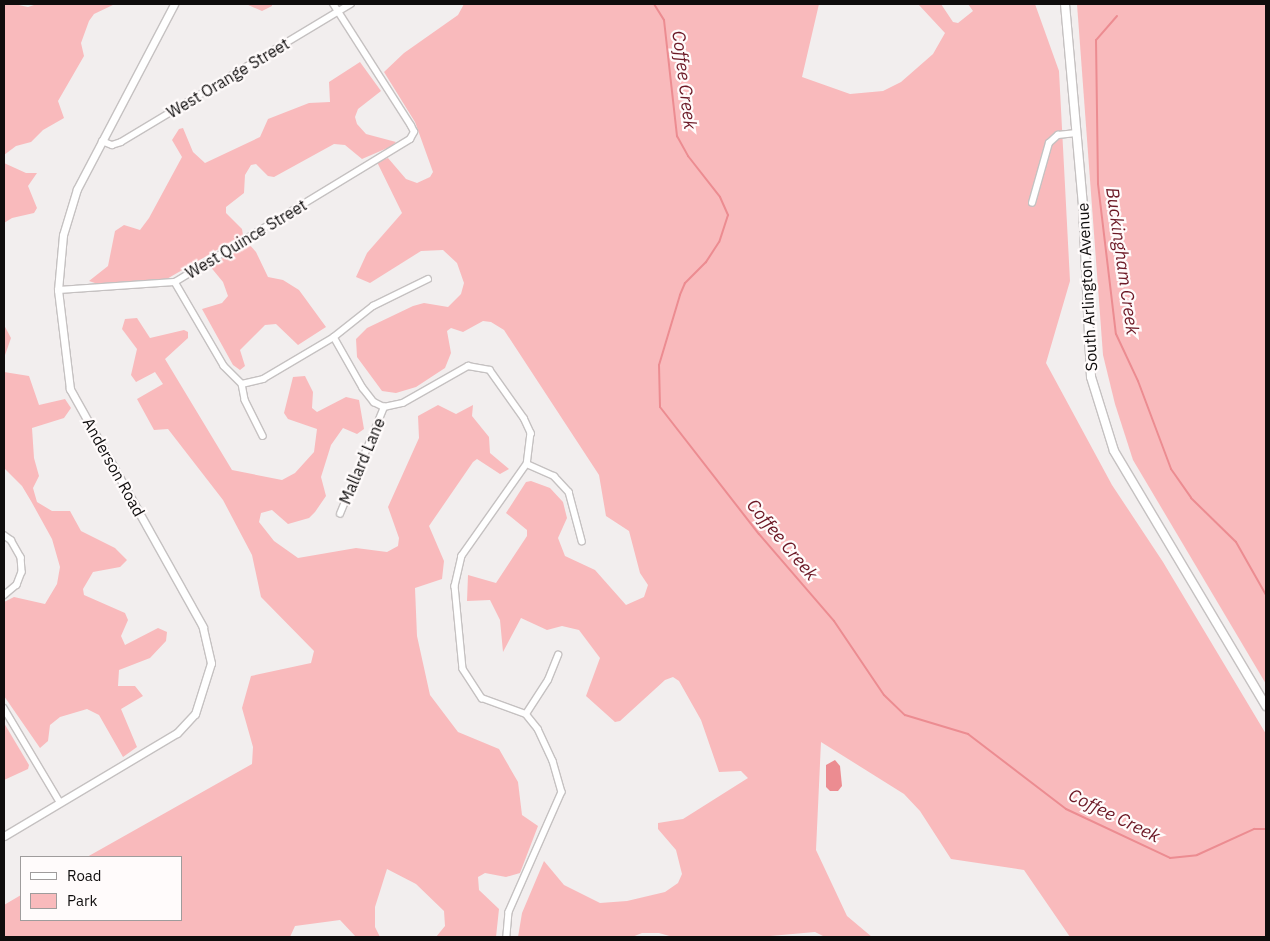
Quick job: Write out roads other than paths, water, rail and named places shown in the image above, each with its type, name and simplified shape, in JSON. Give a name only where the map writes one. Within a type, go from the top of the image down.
[{"type":"main road","name":"South Arlington Avenue","points":[[1065,4],[1076,133],[1092,378],[1114,451],[1266,706]]},
{"type":"street","name":"Anderson Road","points":[[4,836],[177,732],[195,714],[211,663],[203,627],[70,389],[58,290],[63,236],[77,189],[174,4]]},
{"type":"street","points":[[333,4],[339,11]]},
{"type":"street","name":"West Orange Street","points":[[102,141],[112,145],[121,142],[351,4]]},
{"type":"street","name":"West Quince Street","points":[[58,290],[175,282],[407,141],[414,132],[339,11]]},
{"type":"street","points":[[1032,203],[1049,143],[1058,135],[1076,133]]},
{"type":"street","points":[[242,384],[263,379],[334,337],[373,306],[428,279]]},
{"type":"street","points":[[175,282],[224,366],[242,384],[245,400],[263,436]]},
{"type":"street","points":[[334,337],[363,388],[374,402],[384,407],[403,404],[468,366],[490,370],[515,403],[531,433],[527,464],[462,556],[455,586],[462,670],[472,688],[482,698],[526,714],[538,729],[553,761],[562,792],[509,912],[507,937]]},
{"type":"street","name":"Mallard Lane","points":[[340,514],[384,407]]},
{"type":"street","points":[[527,464],[554,476],[569,492],[582,540]]},
{"type":"street","points":[[4,535],[10,540],[21,558],[22,572],[17,585],[4,596]]},
{"type":"street","points":[[526,714],[548,680],[558,655]]},
{"type":"street","points":[[4,708],[60,802]]},
{"type":"waterway","name":"Coffee Creek","points":[[654,4],[664,20],[677,136],[688,156],[720,197],[728,215],[719,242],[706,262],[685,283],[680,295],[659,365],[660,407],[759,534],[834,621],[884,695],[905,715],[968,734],[1066,809],[1170,858],[1197,855],[1254,829],[1266,829]]},
{"type":"waterway","name":"Buckingham Creek","points":[[1117,16],[1096,40],[1098,184],[1116,334],[1138,381],[1171,469],[1191,498],[1236,542],[1266,595]]}]
